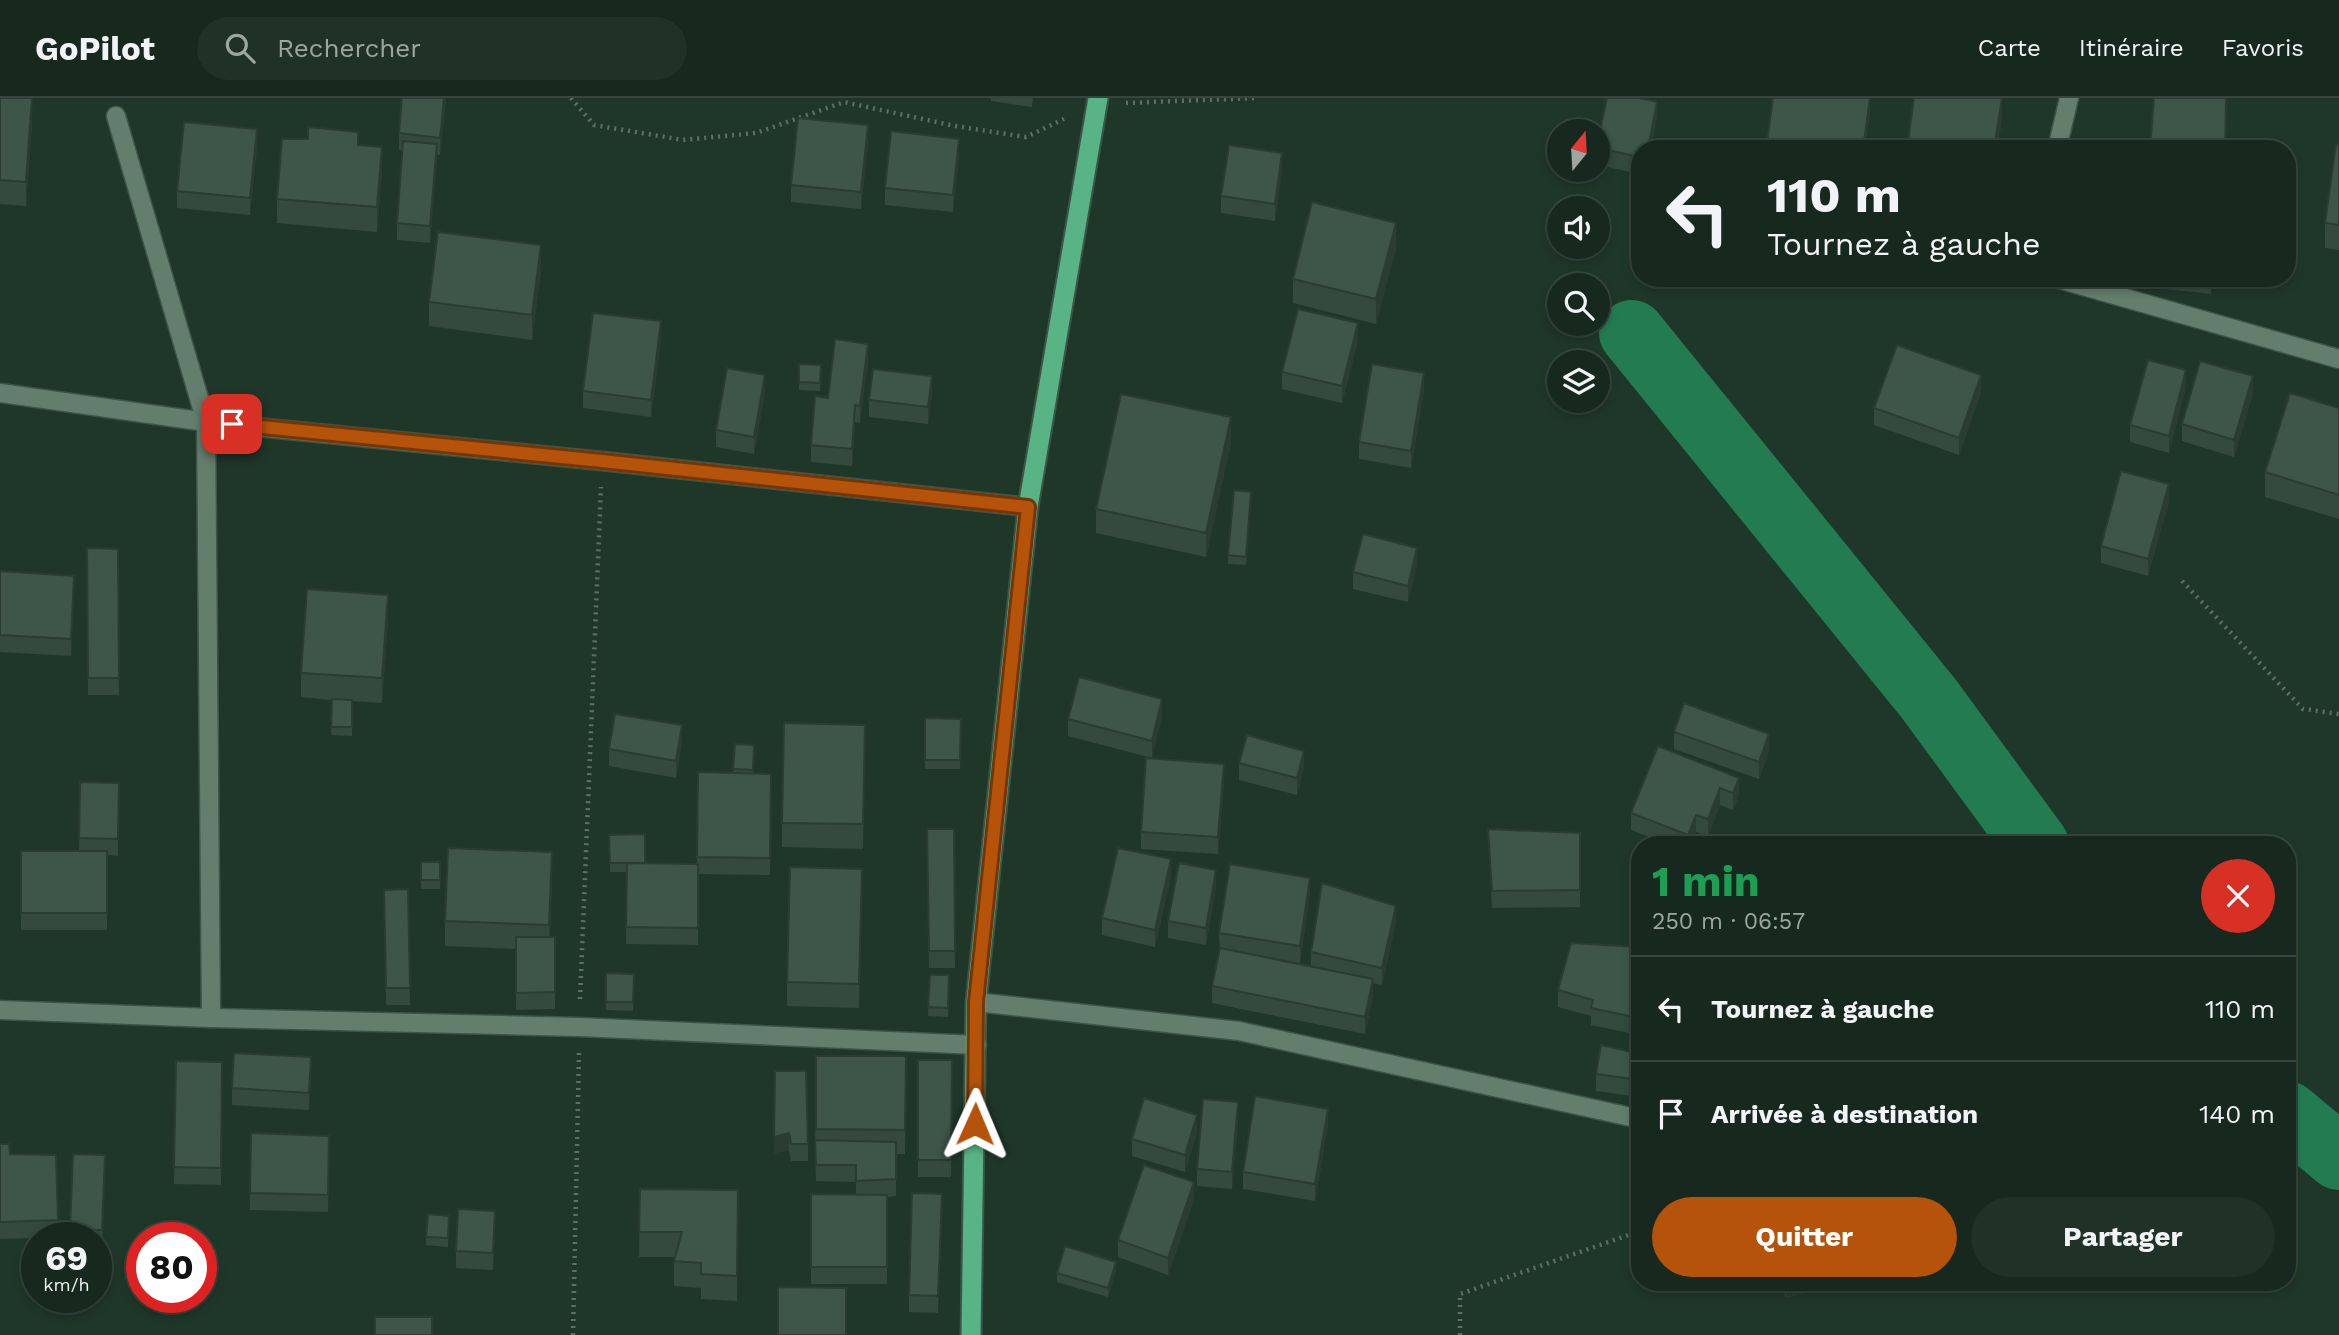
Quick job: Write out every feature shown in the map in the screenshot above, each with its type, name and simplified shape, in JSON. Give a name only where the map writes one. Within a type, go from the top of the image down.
[{"type":"highway","points":[[971,1335],[976,1002],[1028,507],[1097,101]]},
{"type":"street","points":[[2059,140],[2069,98]]},
{"type":"street","points":[[116,116],[206,422],[211,1018]]},
{"type":"street","points":[[2087,287],[2339,359]]},
{"type":"street","points":[[0,393],[206,422],[1028,507]]},
{"type":"street","points":[[976,1002],[1239,1031],[1631,1117]]},
{"type":"street","points":[[0,1010],[579,1027],[976,1045]]},
{"type":"path","points":[[570,98],[594,125],[683,140],[756,133],[844,102],[955,126],[1026,137],[1097,101],[1256,98]]},
{"type":"path","points":[[573,1335],[579,1027],[602,461]]},
{"type":"path","points":[[2182,581],[2304,709],[2339,713]]},
{"type":"path","points":[[1460,1335],[1460,1294],[1631,1234]]},
{"type":"building","points":[[0,98],[32,98],[26,182],[0,180]]},
{"type":"building","points":[[402,98],[444,98],[440,138],[399,133]]},
{"type":"building","points":[[1607,98],[1639,98],[1657,102],[1650,140],[1631,140],[1631,155],[1610,151],[1610,119],[1602,119]]},
{"type":"building","points":[[1773,98],[1870,98],[1864,140],[1767,140]]},
{"type":"building","points":[[1914,98],[2002,98],[1995,140],[1908,140]]},
{"type":"building","points":[[2154,98],[2226,98],[2225,140],[2151,140]]},
{"type":"building","points":[[798,118],[868,125],[861,192],[791,185]]},
{"type":"building","points":[[184,122],[257,129],[250,198],[177,191]]},
{"type":"building","points":[[308,127],[358,132],[358,145],[382,147],[377,207],[277,199],[282,139],[308,139]]},
{"type":"building","points":[[891,131],[959,139],[953,195],[885,188]]},
{"type":"building","points":[[403,141],[437,144],[430,226],[397,223]]},
{"type":"building","points":[[2336,144],[2339,145],[2339,225],[2325,223]]},
{"type":"building","points":[[1229,145],[1282,153],[1275,204],[1221,196]]},
{"type":"building","points":[[1312,202],[1396,223],[1376,299],[1293,279]]},
{"type":"building","points":[[438,232],[541,245],[532,315],[429,302]]},
{"type":"building","points":[[1298,309],[1358,323],[1342,386],[1282,372]]},
{"type":"building","points":[[593,313],[661,321],[651,400],[583,391]]},
{"type":"building","points":[[835,339],[868,344],[860,406],[855,405],[852,449],[811,445],[815,396],[828,398]]},
{"type":"building","points":[[1897,345],[1981,375],[1959,438],[1874,408]]},
{"type":"building","points":[[2148,360],[2186,370],[2169,436],[2130,425]]},
{"type":"building","points":[[2200,361],[2253,376],[2234,440],[2182,424]]},
{"type":"building","points":[[799,364],[821,365],[820,383],[799,382]]},
{"type":"building","points":[[1372,364],[1424,373],[1411,451],[1359,442]]},
{"type":"building","points":[[727,368],[765,375],[754,437],[716,430]]},
{"type":"building","points":[[873,369],[932,376],[928,407],[869,400]]},
{"type":"building","points":[[2290,393],[2339,408],[2339,495],[2265,472]]},
{"type":"building","points":[[1121,394],[1231,417],[1206,533],[1096,509]]},
{"type":"building","points":[[2121,471],[2169,484],[2148,559],[2101,546]]},
{"type":"building","points":[[1234,490],[1251,492],[1246,557],[1228,555]]},
{"type":"building","points":[[1363,534],[1417,548],[1408,586],[1353,572]]},
{"type":"building","points":[[87,548],[118,549],[119,678],[88,678]]},
{"type":"building","points":[[0,571],[74,576],[71,639],[0,635]]},
{"type":"building","points":[[307,589],[388,595],[382,678],[301,673]]},
{"type":"building","points":[[1079,677],[1162,699],[1152,741],[1068,719]]},
{"type":"building","points":[[332,699],[352,700],[352,727],[331,727]]},
{"type":"building","points":[[1684,703],[1769,734],[1759,762],[1674,732]]},
{"type":"building","points":[[615,714],[682,725],[676,761],[609,749]]},
{"type":"building","points":[[925,718],[961,719],[960,760],[925,760]]},
{"type":"building","points":[[784,723],[865,725],[863,824],[782,823]]},
{"type":"building","points":[[1247,735],[1304,751],[1297,778],[1239,763]]},
{"type":"building","points":[[735,744],[754,745],[753,770],[733,769]]},
{"type":"building","points":[[1658,746],[1739,778],[1733,793],[1720,788],[1708,819],[1696,815],[1688,835],[1631,813]]},
{"type":"building","points":[[1146,758],[1224,764],[1218,837],[1141,832]]},
{"type":"building","points":[[698,772],[771,774],[770,858],[697,857]]},
{"type":"building","points":[[80,782],[119,783],[118,839],[79,838]]},
{"type":"building","points":[[927,829],[954,829],[955,951],[929,951]]},
{"type":"building","points":[[1488,829],[1580,833],[1580,890],[1492,891]]},
{"type":"building","points":[[645,834],[645,863],[610,863],[609,835]]},
{"type":"building","points":[[448,848],[552,852],[549,925],[445,921]]},
{"type":"building","points":[[1118,848],[1171,859],[1155,930],[1102,918]]},
{"type":"building","points":[[21,851],[107,851],[107,913],[21,913]]},
{"type":"building","points":[[421,862],[440,862],[440,880],[421,880]]},
{"type":"building","points":[[627,863],[698,864],[698,928],[626,927]]},
{"type":"building","points":[[1179,863],[1216,870],[1206,928],[1168,921]]},
{"type":"building","points":[[1230,864],[1310,878],[1300,946],[1219,933]]},
{"type":"building","points":[[790,867],[862,869],[859,984],[787,982]]},
{"type":"building","points":[[1322,883],[1396,906],[1382,968],[1311,952]]},
{"type":"building","points":[[408,889],[410,988],[386,988],[384,890]]},
{"type":"building","points":[[516,937],[555,937],[555,992],[516,993]]},
{"type":"building","points":[[1571,943],[1631,946],[1631,1016],[1591,1008],[1593,1000],[1558,990]]},
{"type":"building","points":[[1220,948],[1373,979],[1365,1017],[1212,986]]},
{"type":"building","points":[[606,973],[634,974],[633,1002],[606,1002]]},
{"type":"building","points":[[930,975],[949,975],[948,1008],[928,1007]]},
{"type":"building","points":[[1601,1045],[1631,1052],[1631,1079],[1596,1074]]},
{"type":"building","points":[[234,1053],[311,1057],[309,1093],[232,1088]]},
{"type":"building","points":[[816,1056],[906,1056],[905,1130],[816,1129]]},
{"type":"building","points":[[918,1060],[952,1060],[951,1160],[918,1160]]},
{"type":"building","points":[[176,1061],[222,1062],[221,1168],[174,1167]]},
{"type":"building","points":[[775,1071],[806,1071],[808,1144],[791,1144],[789,1133],[774,1137]]},
{"type":"building","points":[[1255,1096],[1328,1109],[1315,1184],[1243,1172]]},
{"type":"building","points":[[1144,1098],[1197,1115],[1185,1155],[1132,1139]]},
{"type":"building","points":[[1203,1099],[1238,1102],[1232,1172],[1197,1169]]},
{"type":"building","points":[[251,1133],[329,1136],[328,1195],[250,1193]]},
{"type":"building","points":[[815,1140],[896,1142],[896,1179],[856,1181],[856,1165],[816,1165]]},
{"type":"building","points":[[0,1144],[9,1144],[10,1154],[56,1155],[58,1220],[0,1222]]},
{"type":"building","points":[[73,1154],[105,1155],[102,1222],[70,1222]]},
{"type":"building","points":[[1144,1165],[1194,1182],[1168,1258],[1118,1240]]},
{"type":"building","points":[[640,1189],[738,1190],[737,1276],[701,1274],[701,1263],[674,1261],[682,1232],[639,1232]]},
{"type":"building","points":[[912,1193],[942,1194],[938,1296],[909,1295]]},
{"type":"building","points":[[811,1194],[887,1195],[887,1267],[811,1267]]},
{"type":"building","points":[[458,1209],[495,1211],[493,1253],[456,1251]]},
{"type":"building","points":[[428,1214],[449,1216],[448,1238],[426,1237]]},
{"type":"building","points":[[1065,1246],[1116,1262],[1108,1288],[1057,1273]]},
{"type":"building","points":[[778,1287],[846,1288],[846,1335],[778,1335]]},
{"type":"building","points":[[375,1317],[432,1317],[432,1335],[375,1335]]},
{"type":"waterway","points":[[1632,333],[1929,699],[2029,836]]},
{"type":"waterway","points":[[2296,1121],[2339,1157]]},
{"type":"route","points":[[232,424],[1028,507],[976,1002],[975,1124]]}]
